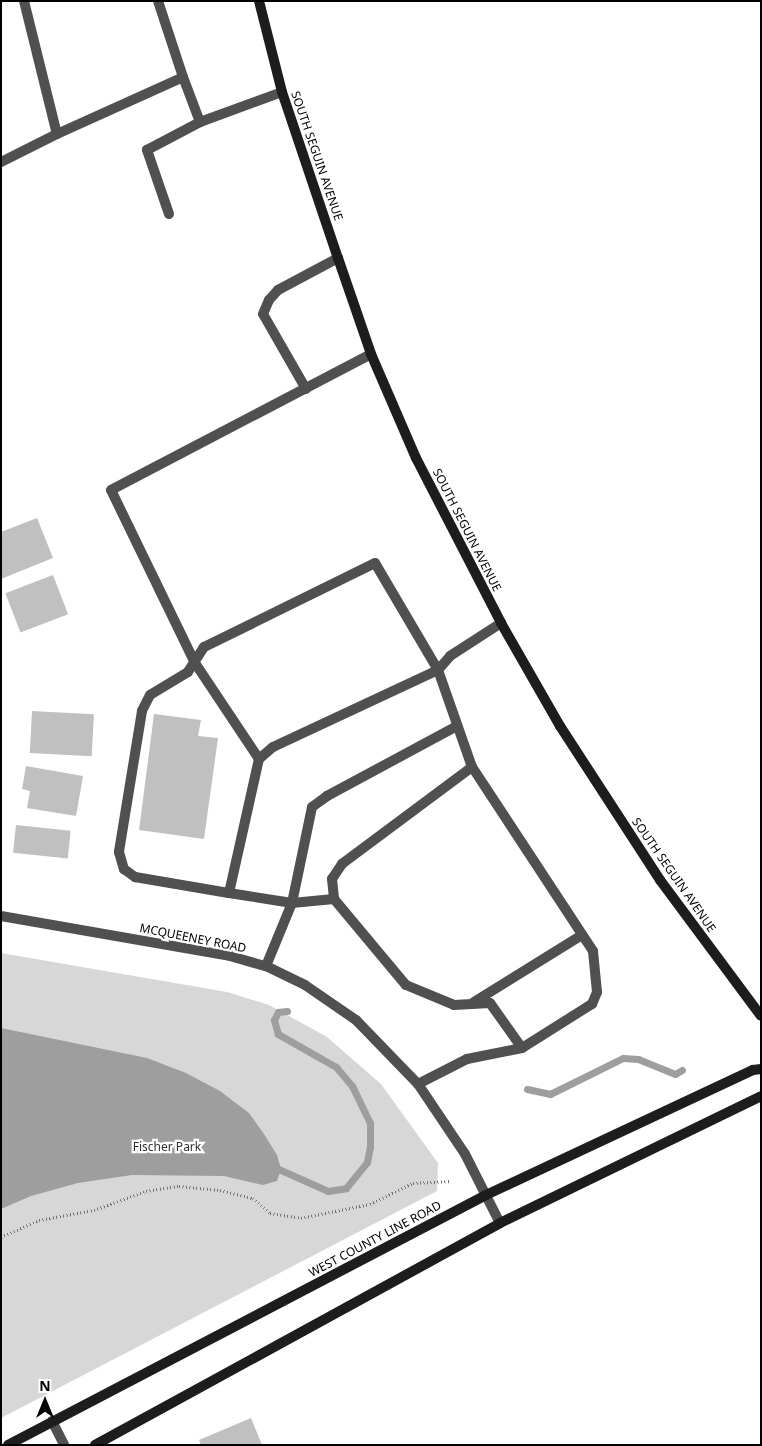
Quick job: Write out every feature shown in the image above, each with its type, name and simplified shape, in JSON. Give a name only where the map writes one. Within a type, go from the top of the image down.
[{"type":"main road","name":"SOUTH SEGUIN AVENUE","points":[[259,1],[282,92],[338,258],[371,354],[416,458],[501,623],[560,726],[622,823],[697,931],[761,1016]]},
{"type":"main road","name":"WEST COUNTY LINE ROAD","points":[[8,1445],[486,1195],[753,1070],[761,1069]]},
{"type":"main road","points":[[95,1445],[500,1223],[761,1096]]},
{"type":"street","points":[[24,1],[56,134]]},
{"type":"street","points":[[158,1],[200,122]]},
{"type":"street","points":[[1,162],[56,134],[183,77]]},
{"type":"street","points":[[169,214],[147,150],[200,122],[282,92]]},
{"type":"street","points":[[306,388],[264,314],[269,300],[278,290],[338,258]]},
{"type":"street","points":[[259,759],[195,663],[111,490],[371,354]]},
{"type":"street","points":[[334,899],[292,903],[135,877],[124,869],[118,852],[142,711],[150,695],[188,672],[204,647],[375,563],[438,670],[472,767],[592,951],[596,967],[597,992],[592,1004],[522,1048],[467,1058],[418,1084]]},
{"type":"street","points":[[229,893],[259,759],[273,747],[438,670],[450,656],[501,623]]},
{"type":"street","points":[[266,966],[292,903],[312,808],[327,796],[457,726]]},
{"type":"street","points":[[472,767],[342,864],[332,879],[334,899],[406,985],[454,1005],[474,1002],[490,1003],[522,1048]]},
{"type":"street","name":"MCQUEENEY ROAD","points":[[1,916],[211,952],[266,966],[305,985],[356,1020],[418,1084],[465,1154],[500,1223]]},
{"type":"street","points":[[474,1002],[582,935]]},
{"type":"street","points":[[52,1421],[64,1445]]},
{"type":"path","points":[[1,1237],[39,1220],[94,1210],[146,1190],[179,1186],[220,1190],[253,1198],[270,1214],[301,1218],[370,1204],[413,1183],[451,1180]]},
{"type":"green space","name":"Fischer Park","points":[[1,953],[227,992],[269,1005],[327,1037],[381,1084],[438,1163],[437,1191],[1,1418]]},
{"type":"shaded area","points":[[1,1028],[147,1058],[186,1073],[220,1091],[249,1113],[264,1134],[277,1155],[281,1169],[277,1181],[263,1185],[224,1176],[132,1175],[78,1183],[31,1196],[1,1209]]},
{"type":"building","points":[[37,518],[53,558],[1,579],[1,532]]},
{"type":"building","points":[[53,575],[68,614],[20,632],[5,593]]},
{"type":"building","points":[[32,711],[94,714],[92,756],[30,753]]},
{"type":"building","points":[[154,714],[201,720],[198,736],[218,738],[204,839],[139,830]]},
{"type":"building","points":[[26,766],[83,776],[76,816],[27,808],[30,791],[22,789]]},
{"type":"building","points":[[16,825],[71,831],[68,859],[13,853]]},
{"type":"building","points":[[251,1418],[262,1445],[201,1445],[199,1440]]},
{"type":"waterway","points":[[274,1167],[328,1191],[346,1188],[367,1162],[370,1147],[370,1123],[352,1086],[336,1067],[278,1034],[274,1020],[278,1012],[287,1011]]},
{"type":"waterway","points":[[527,1089],[550,1094],[623,1058],[638,1059],[675,1074],[682,1070]]}]
